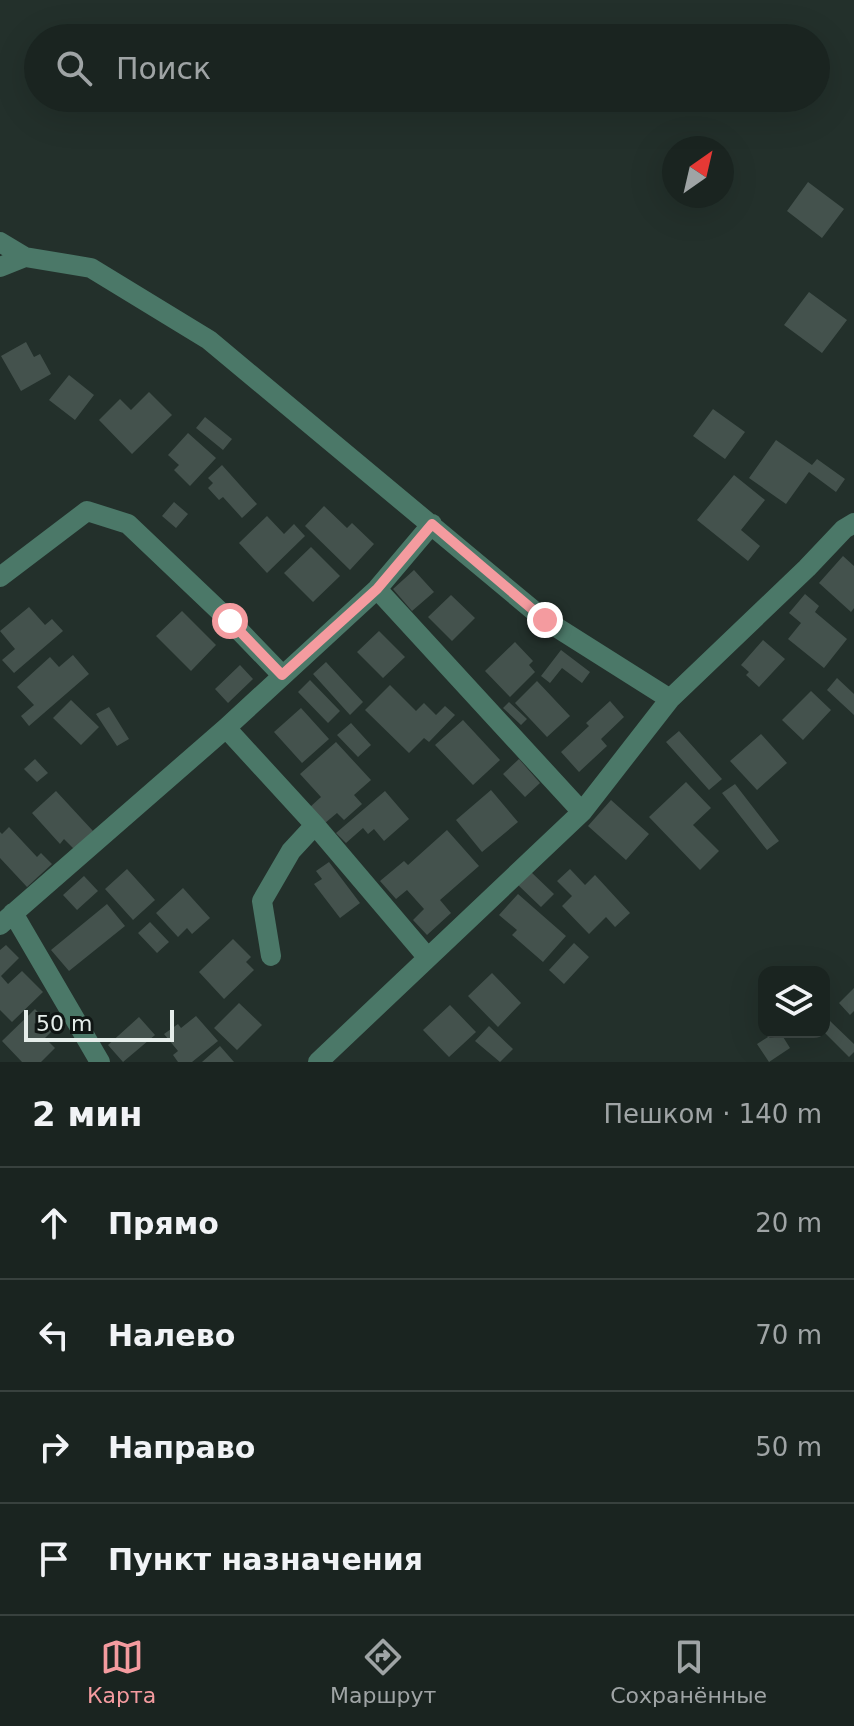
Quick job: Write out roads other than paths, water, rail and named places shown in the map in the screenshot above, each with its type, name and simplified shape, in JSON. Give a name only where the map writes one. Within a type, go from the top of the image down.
[{"type":"street","points":[[0,242],[25,257],[91,268],[209,340],[545,620],[670,699]]},
{"type":"street","points":[[0,267],[25,257]]},
{"type":"street","points":[[0,577],[87,511],[128,524],[282,675]]},
{"type":"street","points":[[318,1062],[582,812],[670,699],[844,529],[854,523]]},
{"type":"street","points":[[100,1062],[6,919],[226,728],[377,589],[432,524]]},
{"type":"street","points":[[377,589],[582,812]]},
{"type":"street","points":[[226,728],[315,825],[428,958]]},
{"type":"street","points":[[271,956],[262,901],[291,851],[315,825]]}]
